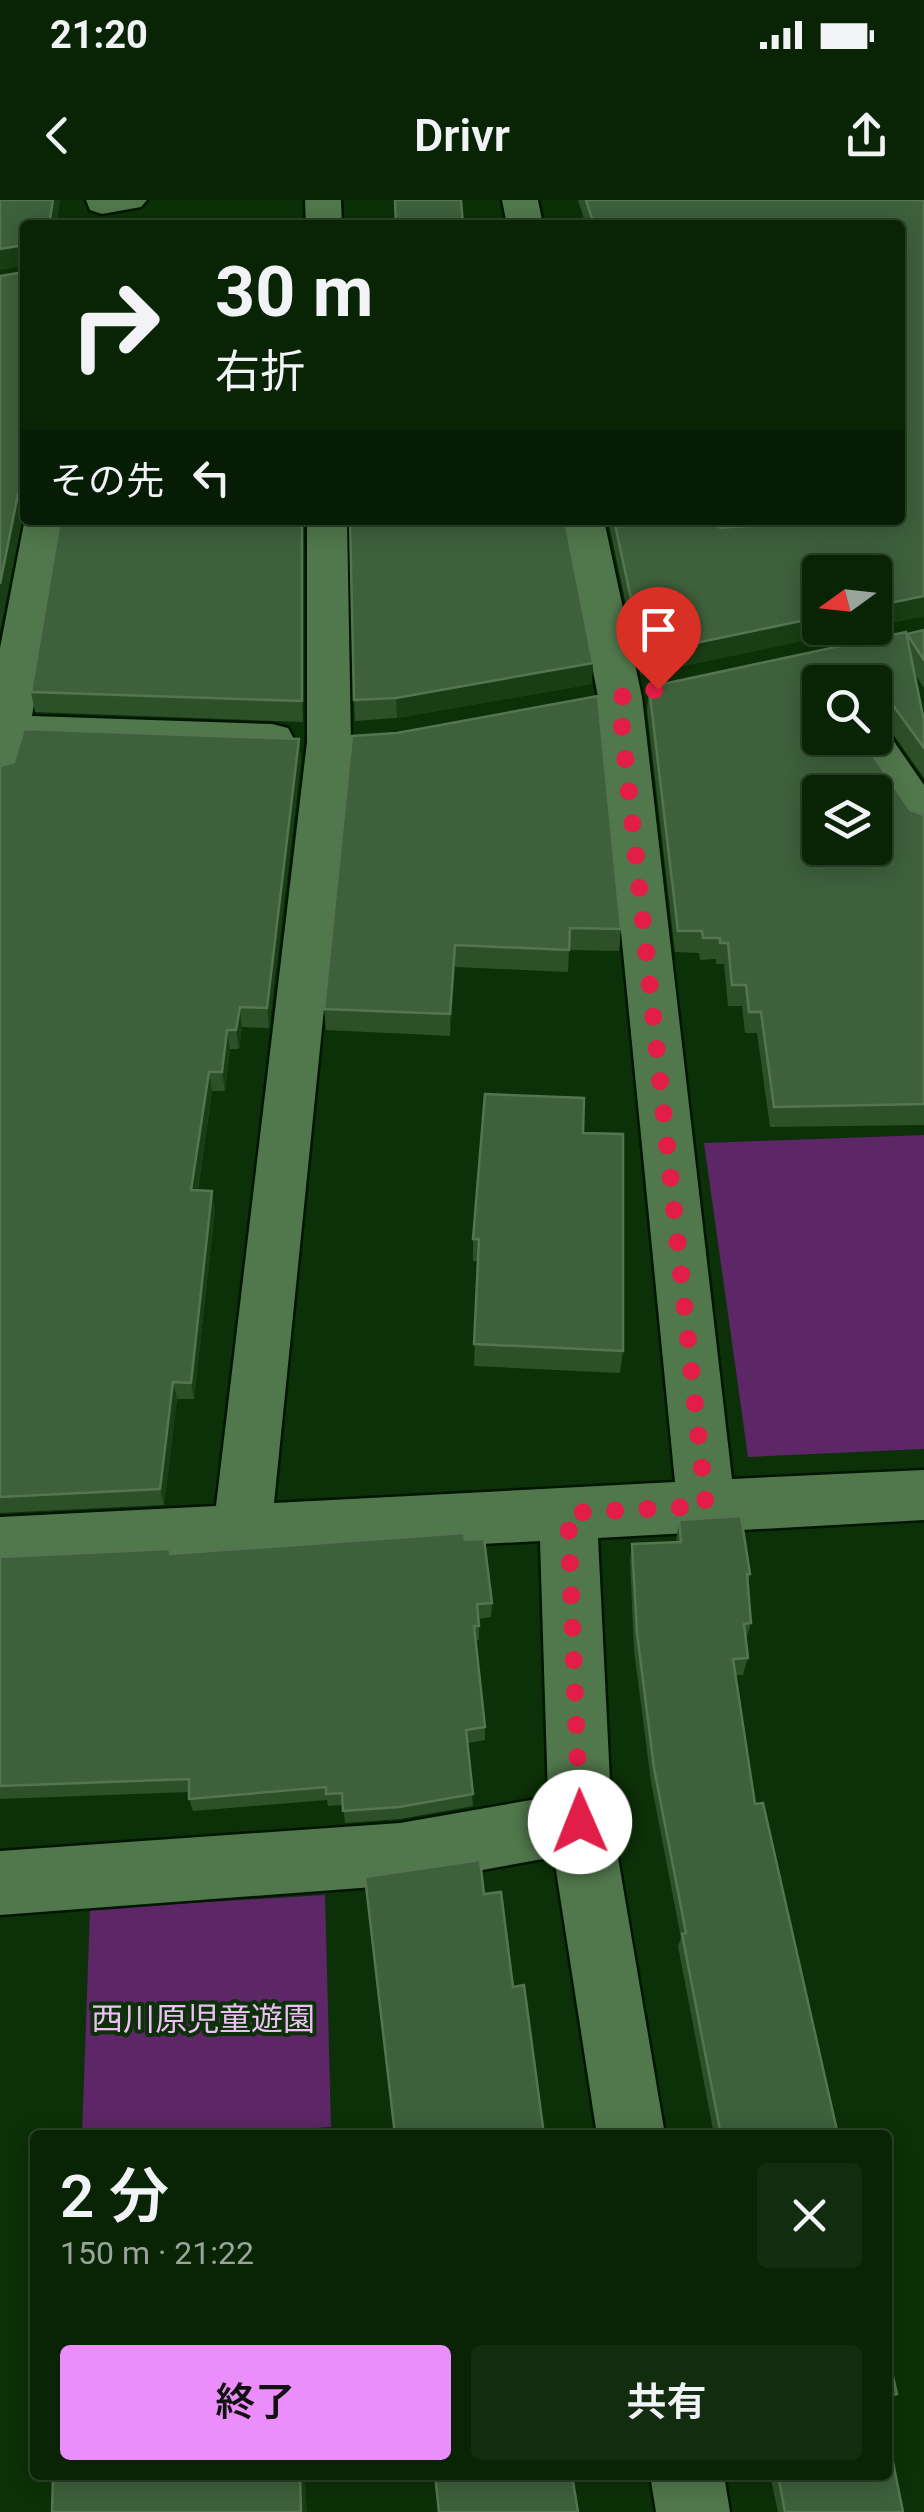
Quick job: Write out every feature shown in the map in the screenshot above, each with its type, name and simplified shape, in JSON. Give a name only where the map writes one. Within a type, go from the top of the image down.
[{"type":"street","points":[[43,525],[3,749],[336,753]]},
{"type":"street","points":[[242,1530],[336,753],[326,525]]},
{"type":"street","points":[[585,525],[621,707],[706,1506]]},
{"type":"street","points":[[880,755],[924,819]]},
{"type":"street","points":[[0,1543],[924,1495]]},
{"type":"street","points":[[568,1513],[580,1822],[630,2130]]},
{"type":"street","points":[[0,1883],[400,1854],[580,1822]]},
{"type":"street","points":[[688,2480],[693,2512]]},
{"type":"green space","points":[[924,1135],[924,1449],[748,1457],[704,1143]]},
{"type":"green space","name":"西川原児童遊園","points":[[325,1895],[331,2127],[82,2130],[90,1909]]},
{"type":"building","points":[[0,200],[53,200],[50,220],[20,220],[20,246],[0,249]]},
{"type":"building","points":[[395,200],[461,200],[463,220],[396,220]]},
{"type":"building","points":[[586,200],[924,200],[924,596],[892,603],[892,555],[802,555],[802,621],[643,654],[615,525],[905,525],[905,220],[592,220]]},
{"type":"building","points":[[20,273],[20,494],[0,584],[0,276]]},
{"type":"building","points":[[59,525],[302,525],[302,701],[31,692]]},
{"type":"building","points":[[350,525],[566,525],[593,663],[396,698],[354,700]]},
{"type":"building","points":[[924,630],[924,660],[907,634]]},
{"type":"building","points":[[906,632],[924,721],[924,748],[892,704],[892,665],[802,665],[802,755],[873,755],[886,775],[802,775],[802,865],[892,865],[892,784],[910,810],[924,815],[924,1104],[774,1107],[761,1012],[749,1012],[746,985],[732,985],[728,943],[720,943],[720,938],[703,938],[702,931],[678,931],[649,687],[845,645],[892,645],[892,635]]},
{"type":"building","points":[[598,696],[621,929],[570,928],[569,950],[455,945],[450,1014],[324,1009],[352,736],[397,733]]},
{"type":"building","points":[[24,729],[299,739],[267,1008],[240,1007],[236,1030],[227,1030],[222,1072],[209,1072],[191,1190],[212,1191],[191,1383],[173,1382],[160,1489],[0,1497],[0,766],[14,762]]},
{"type":"building","points":[[485,1094],[584,1098],[583,1133],[623,1134],[623,1351],[474,1344],[479,1239],[473,1239]]},
{"type":"building","points":[[741,1516],[750,1574],[751,1623],[744,1624],[748,1658],[733,1659],[755,1804],[763,1803],[837,2130],[720,2130],[654,1768],[637,1633],[632,1544],[681,1542],[679,1520]]},
{"type":"building","points":[[464,1533],[465,1540],[484,1539],[492,1603],[477,1604],[479,1626],[474,1626],[485,1727],[466,1730],[473,1794],[399,1807],[343,1811],[342,1793],[326,1794],[326,1787],[189,1799],[189,1779],[0,1786],[0,1557],[170,1549],[170,1554]]},
{"type":"building","points":[[480,1860],[484,1894],[501,1892],[513,1987],[524,1985],[543,2130],[394,2130],[365,1877]]},
{"type":"building","points":[[892,2457],[903,2512],[785,2512],[779,2480],[892,2480]]},
{"type":"building","points":[[53,2480],[300,2480],[301,2512],[52,2512]]},
{"type":"building","points":[[436,2480],[573,2480],[578,2512],[439,2512]]},
{"type":"route","points":[[580,1822],[568,1513],[706,1506],[620,709],[620,697],[658,689]]}]
